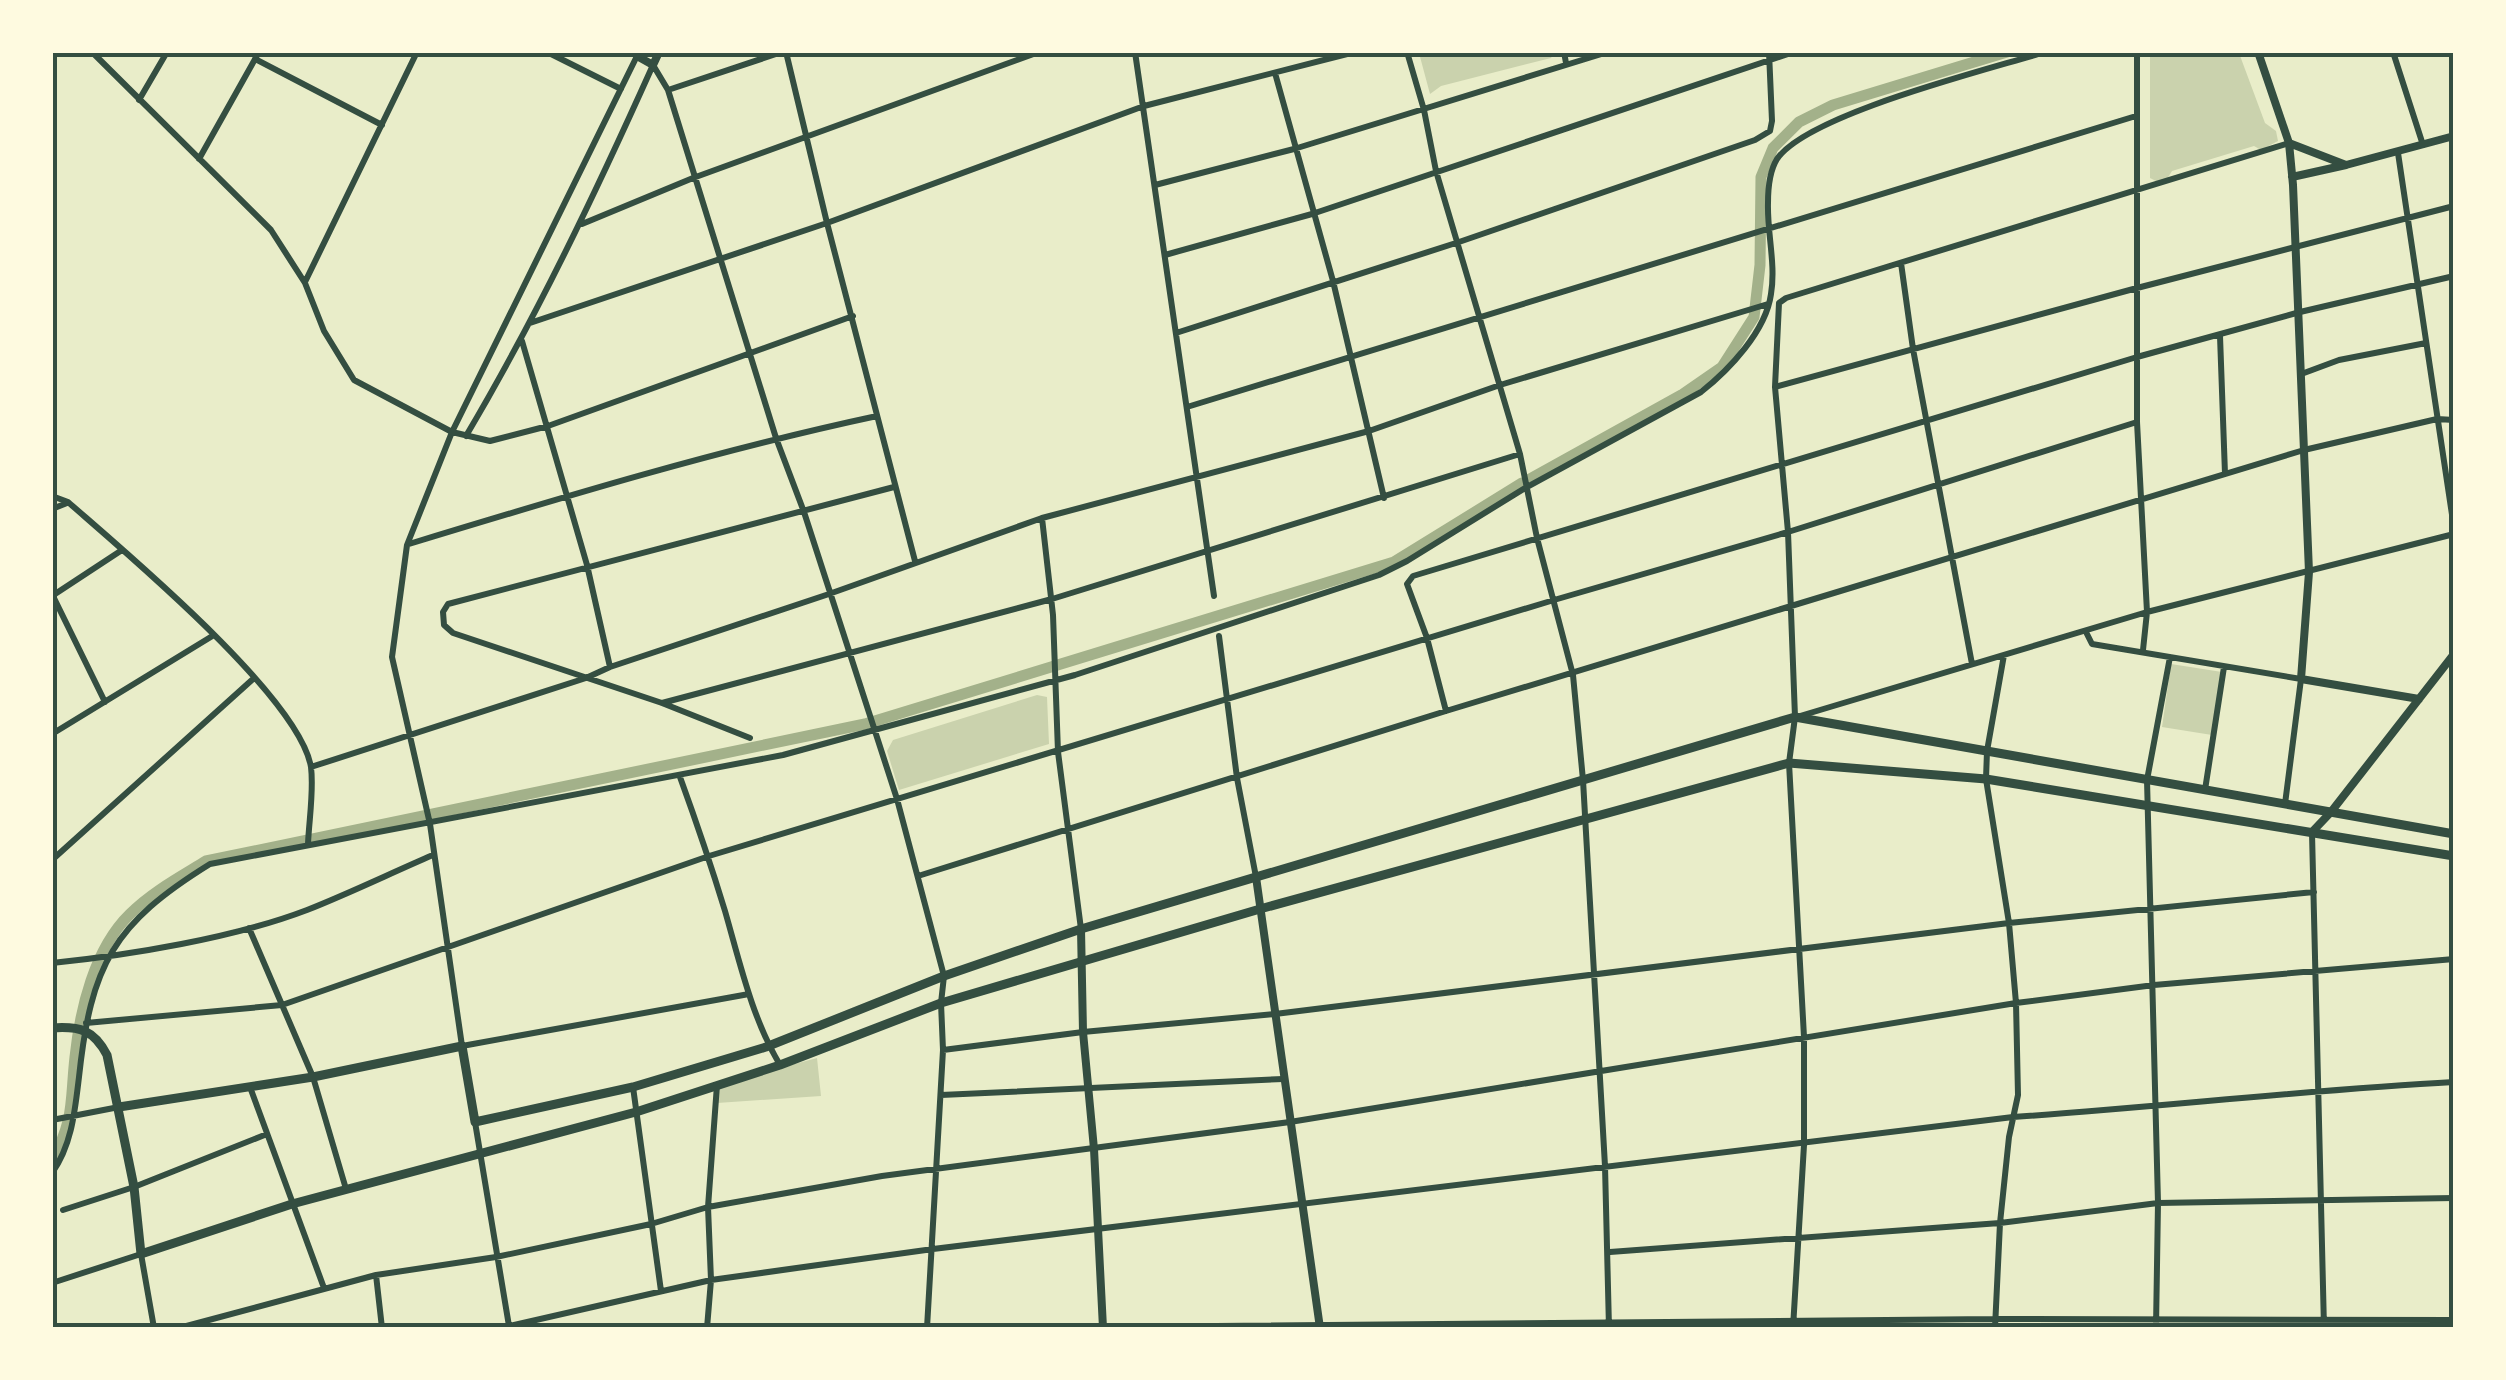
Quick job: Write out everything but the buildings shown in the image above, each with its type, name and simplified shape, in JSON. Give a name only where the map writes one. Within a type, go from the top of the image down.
[{"type":"main road","points":[[120,1107],[314,1077],[462,1046],[475,1122],[633,1087],[769,1046],[944,976],[1081,929],[1795,717],[2454,834]]},
{"type":"main road","points":[[52,1028],[88,1031],[107,1055],[134,1187],[141,1254],[292,1204],[636,1112],[941,1004],[1260,909],[1789,763],[1986,779],[2454,856]]},
{"type":"street","points":[[92,52],[271,230],[304,283],[324,330],[354,380],[452,432],[490,440],[548,426],[852,316]]},
{"type":"street","points":[[139,100],[167,52]]},
{"type":"street","points":[[304,283],[416,52]]},
{"type":"street","points":[[547,52],[621,88]]},
{"type":"street","points":[[466,436],[522,341],[582,224],[658,52]]},
{"type":"street","points":[[668,90],[784,52],[915,561]]},
{"type":"street","points":[[582,224],[692,178],[1040,52]]},
{"type":"street","points":[[1135,52],[1214,596]]},
{"type":"street","points":[[530,324],[827,223],[1144,106],[1355,52]]},
{"type":"street","points":[[1407,52],[1436,171],[1520,454],[1525,488],[1573,675],[1583,780],[1610,1252],[1609,1325]]},
{"type":"street","points":[[1564,52],[1566,63]]},
{"type":"street","points":[[1155,185],[1294,149],[1608,52]]},
{"type":"street","points":[[1165,255],[1312,214],[1769,56],[1794,52]]},
{"type":"street","points":[[52,1173],[74,1117],[86,1023],[106,958],[137,916],[168,890],[210,864],[784,755],[1075,675],[1378,575],[1525,488],[1701,392],[1738,359],[1769,304],[1772,270],[1768,182],[1776,161],[1807,132],[1913,93],[2044,52]]},
{"type":"street","points":[[2137,52],[2137,422],[2147,612],[2143,650]]},
{"type":"street","points":[[2258,52],[2290,143],[2304,373],[2310,572],[2285,804]]},
{"type":"street","points":[[2393,52],[2423,146]]},
{"type":"street","points":[[749,994],[462,1046],[430,823],[392,658],[408,545],[452,432],[638,54],[652,65],[668,90],[692,178],[897,799],[944,976],[944,1050],[927,1328]]},
{"type":"street","points":[[199,159],[257,56],[382,126]]},
{"type":"street","points":[[1176,334],[1755,140],[1770,131],[1772,122],[1769,56]]},
{"type":"street","points":[[1276,73],[1333,281],[1384,498]]},
{"type":"street","points":[[1187,407],[2136,116]]},
{"type":"street","points":[[2292,176],[2398,153],[2454,136]]},
{"type":"street","points":[[1793,1324],[1804,1145],[1804,1037],[1789,763],[1795,717],[1788,532],[1776,387],[1779,303],[2290,143],[2346,164]]},
{"type":"street","points":[[1795,717],[2147,612],[2454,532],[2398,153]]},
{"type":"street","points":[[1776,387],[2296,245],[2454,206]]},
{"type":"street","points":[[1901,263],[1913,348],[1972,664]]},
{"type":"street","points":[[1446,711],[1427,638],[1407,584],[1413,576],[2137,357],[2300,312],[2454,276]]},
{"type":"street","points":[[310,767],[586,678],[1042,518],[1369,431],[1500,386],[1769,304]]},
{"type":"street","points":[[2220,336],[2225,474]]},
{"type":"street","points":[[522,341],[568,495],[610,667]]},
{"type":"street","points":[[2304,373],[2339,360],[2426,343]]},
{"type":"street","points":[[408,545],[568,495],[776,438],[877,416]]},
{"type":"street","points":[[918,876],[2304,450],[2437,419],[2454,420]]},
{"type":"street","points":[[86,1023],[282,1005],[709,856],[1788,532],[2137,422]]},
{"type":"street","points":[[662,703],[1052,599],[1520,454]]},
{"type":"street","points":[[750,738],[662,703],[454,633],[444,625],[443,612],[448,604],[894,488]]},
{"type":"street","points":[[52,496],[68,502],[214,635],[268,694],[297,733],[310,767],[308,844]]},
{"type":"street","points":[[52,509],[68,502]]},
{"type":"street","points":[[1042,518],[1052,599],[1058,752],[1081,929],[1083,1032],[1090,1088],[1104,1327],[2324,1324],[2454,1320]]},
{"type":"street","points":[[105,702],[53,595],[122,550]]},
{"type":"street","points":[[2086,632],[2092,644],[2419,699]]},
{"type":"street","points":[[52,734],[214,635]]},
{"type":"street","points":[[1220,636],[1237,778],[1256,878],[1320,1327]]},
{"type":"street","points":[[2324,1324],[2312,832],[2454,654]]},
{"type":"street","points":[[1995,1323],[2000,1223],[2018,1095],[2009,923],[1986,779],[2004,655]]},
{"type":"street","points":[[2156,1323],[2158,1203],[2147,780],[2170,657]]},
{"type":"street","points":[[2204,790],[2224,666]]},
{"type":"street","points":[[52,860],[253,679]]},
{"type":"street","points":[[680,777],[709,856],[749,994],[780,1064]]},
{"type":"street","points":[[52,962],[106,958],[248,928],[304,911],[434,855]]},
{"type":"street","points":[[944,1050],[1275,1014],[2009,923],[2314,892]]},
{"type":"street","points":[[248,928],[314,1077],[346,1189]]},
{"type":"street","points":[[179,1328],[376,1275],[496,1257],[652,1224],[708,1207],[937,1168],[1290,1122],[2016,1003],[2154,984],[2454,959]]},
{"type":"street","points":[[941,1095],[1284,1079]]},
{"type":"street","points":[[475,1122],[506,1327],[711,1280],[933,1249],[2013,1117],[2454,1082]]},
{"type":"street","points":[[707,1328],[711,1280],[708,1207],[718,1085]]},
{"type":"street","points":[[250,1086],[324,1288]]},
{"type":"street","points":[[633,1087],[660,1290]]},
{"type":"street","points":[[52,1120],[120,1107]]},
{"type":"street","points":[[63,1210],[134,1187],[267,1134]]},
{"type":"street","points":[[1610,1252],[2000,1223],[2158,1203],[2454,1198]]},
{"type":"street","points":[[52,1283],[141,1254],[154,1328]]},
{"type":"street","points":[[376,1275],[382,1328]]},
{"type":"green space","points":[[1419,52],[1554,53],[1551,58],[1441,86],[1430,94]]},
{"type":"green space","points":[[2150,53],[2239,53],[2265,123],[2276,131],[2278,141],[2261,150],[2254,146],[2172,171],[2167,179],[2158,182],[2150,178]]},
{"type":"green space","points":[[2171,664],[2222,672],[2212,735],[2162,727]]},
{"type":"green space","points":[[1037,695],[1047,697],[1049,744],[899,790],[887,751],[893,740]]},
{"type":"green space","points":[[817,1058],[821,1096],[717,1103],[717,1085]]},
{"type":"waterway","points":[[1528,480],[1683,394],[1722,367],[1754,317],[1760,265],[1761,177],[1773,148],[1799,122],[1833,105],[2007,52]]},
{"type":"waterway","points":[[52,1161],[68,1121],[85,1000],[107,944],[139,906],[206,861],[865,724],[1394,562],[1522,483]]}]
